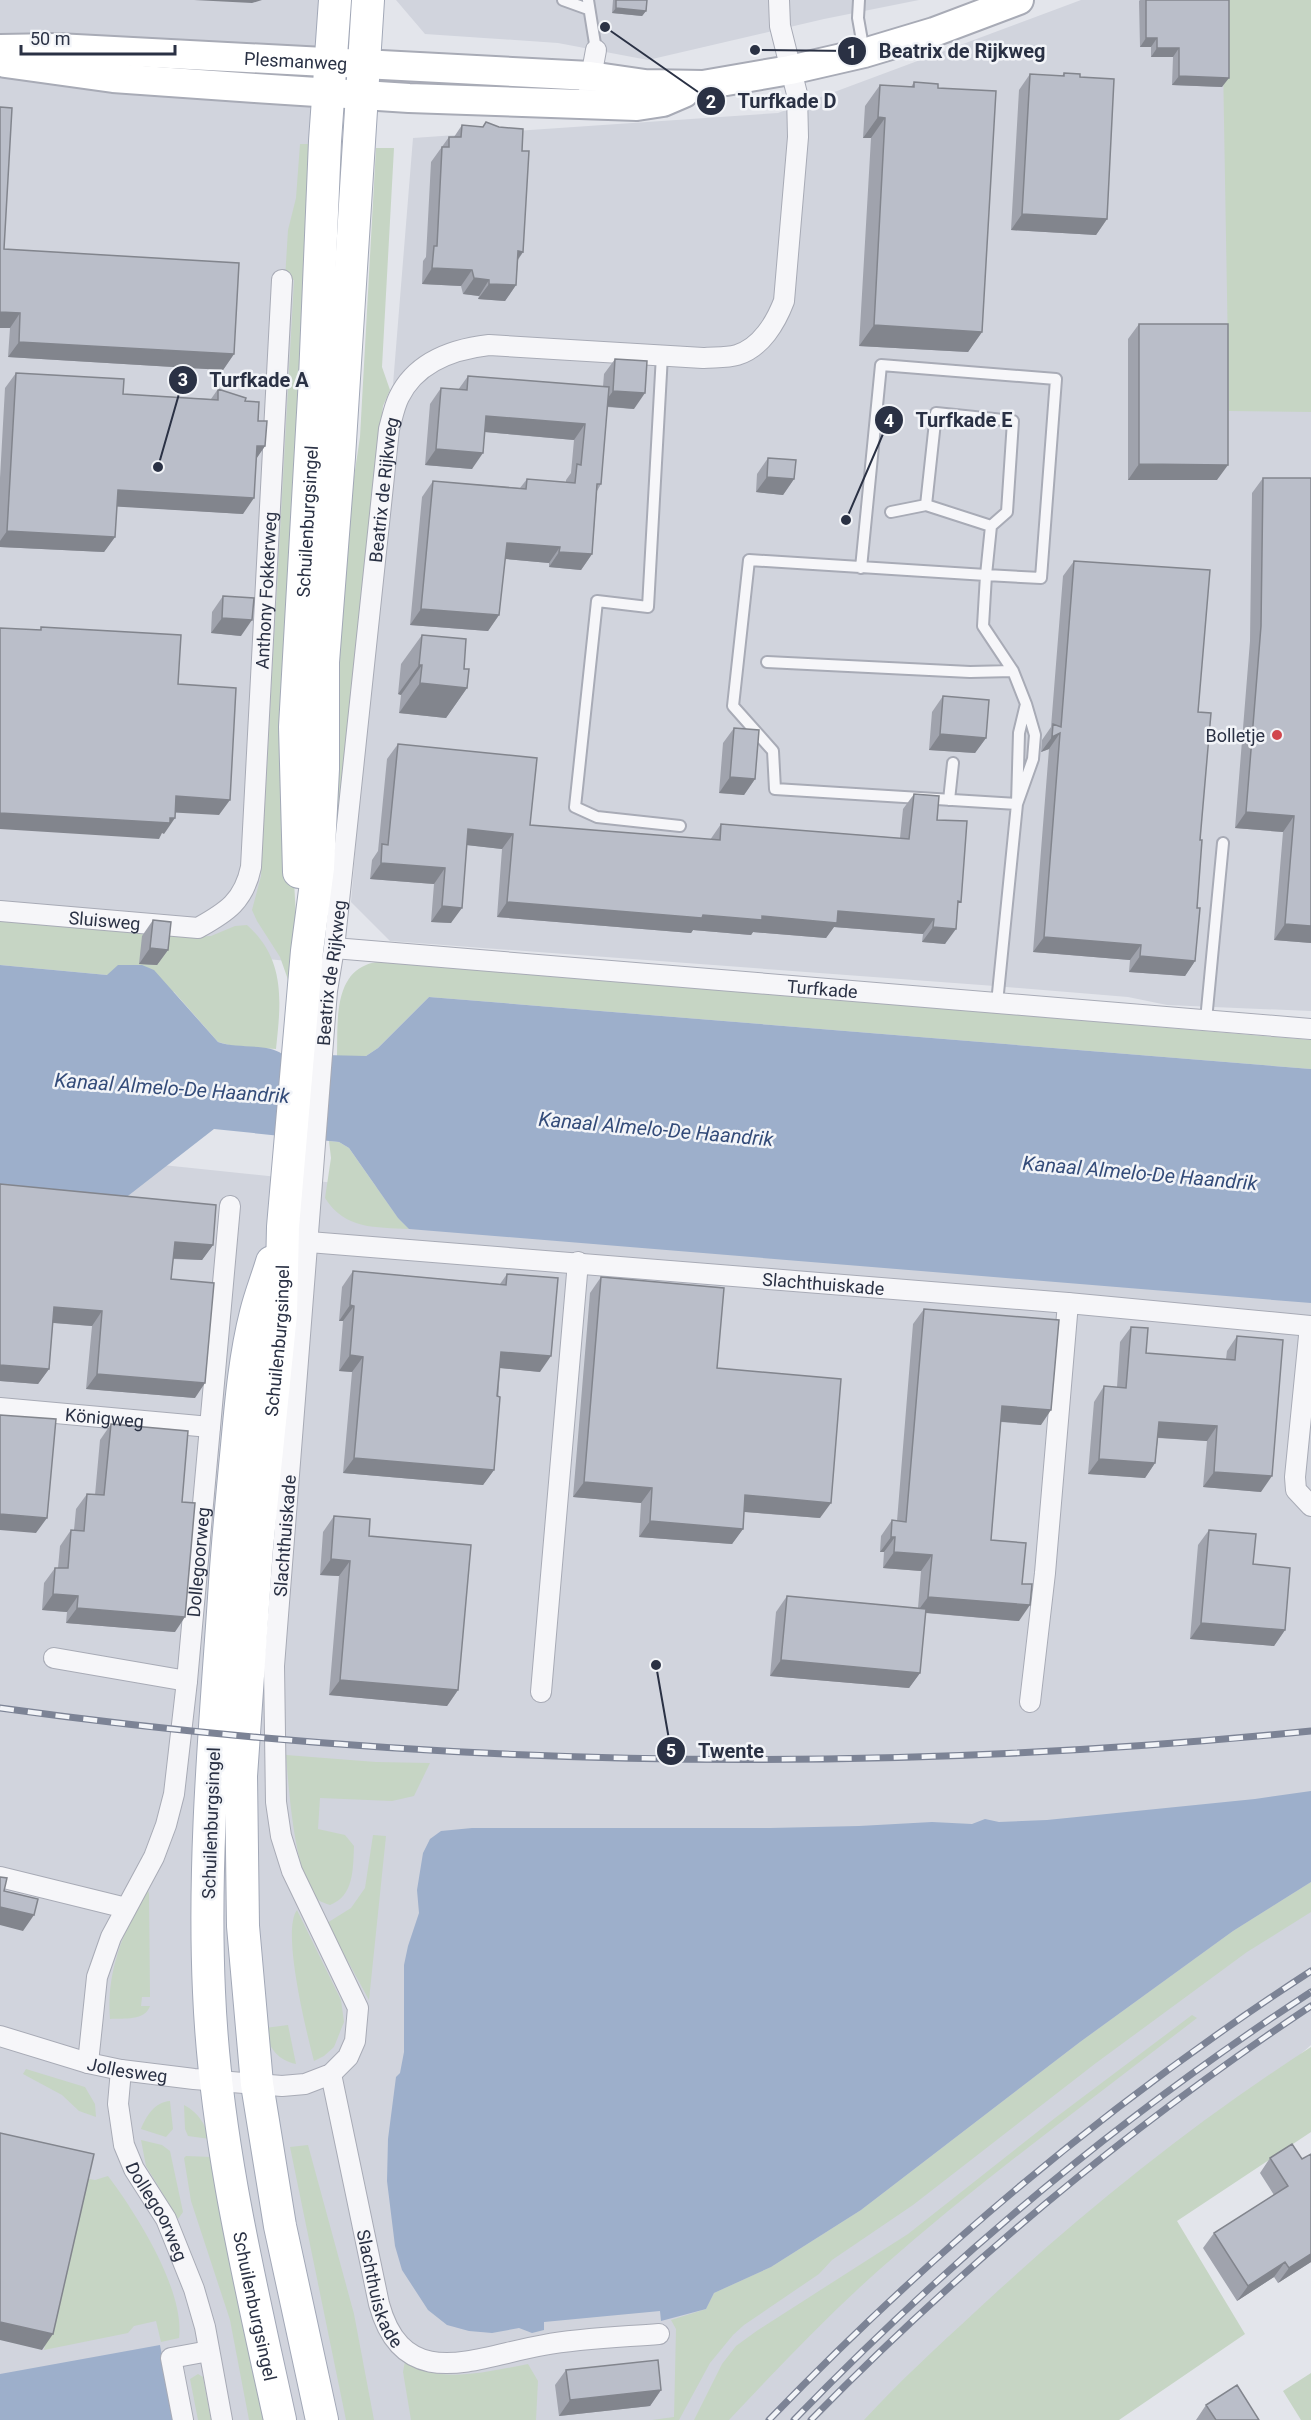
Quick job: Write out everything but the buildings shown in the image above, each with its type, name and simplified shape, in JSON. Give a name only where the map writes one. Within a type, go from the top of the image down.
[{"type":"main road","name":"Schuilenburgsingel","points":[[320,950],[298,867],[295,727],[335,0]]},
{"type":"main road","name":"Schuilenburgsingel","points":[[322,2420],[280,2226],[257,2084],[243,1926],[241,1776],[256,1546],[281,1314],[296,1235],[320,950],[318,868],[323,769],[323,662],[339,457],[368,0]]},
{"type":"main road","name":"Plesmanweg","points":[[363,80],[593,63],[645,84],[703,85],[790,70],[864,53],[934,32],[1019,0]]},
{"type":"main road","name":"Plesmanweg","points":[[0,49],[57,48],[588,105],[637,106],[663,102],[703,85]]},
{"type":"main road","name":"Plesmanweg","points":[[0,63],[113,78],[329,78]]},
{"type":"main road","name":"Schuilenburgsingel","points":[[280,2420],[238,2227],[216,2081],[209,1991],[207,1887],[210,1797],[227,1550],[244,1377],[256,1312],[296,1235]]},
{"type":"street","name":"Beatrix de Rijkweg","points":[[320,950],[389,429],[399,396],[418,373],[439,357],[465,348],[489,345],[703,358],[738,355],[754,345],[776,321],[784,301],[798,137],[797,94],[780,26],[779,0]]},
{"type":"street","points":[[588,105],[593,63]]},
{"type":"street","name":"Anthony Fokkerweg","points":[[238,900],[248,883],[251,867],[282,280]]},
{"type":"street","name":"Sluisweg","points":[[0,911],[198,928],[224,914],[238,900]]},
{"type":"street","name":"Turfkade","points":[[320,950],[1311,1029]]},
{"type":"street","name":"Dollegoorweg","points":[[88,2062],[97,1977],[111,1937],[154,1857],[166,1825],[178,1765],[230,1206]]},
{"type":"street","name":"Slachthuiskade","points":[[257,2084],[282,2086],[305,2084],[331,2074],[348,2057],[355,2041],[358,2008],[292,1871],[282,1836],[276,1802],[274,1666],[296,1235],[1310,1326],[1295,1477],[1296,1490],[1311,1506]]},
{"type":"street","points":[[541,1692],[578,1262]]},
{"type":"street","points":[[1030,1702],[1045,1572],[1068,1303]]},
{"type":"street","name":"Königweg","points":[[0,1408],[210,1426]]},
{"type":"street","points":[[54,1658],[187,1681]]},
{"type":"street","points":[[0,1877],[126,1908]]},
{"type":"street","name":"Jollesweg","points":[[0,2036],[121,2070],[257,2084]]},
{"type":"street","name":"Dollegoorweg","points":[[121,2070],[118,2104],[124,2145],[134,2169],[166,2219],[194,2289],[222,2420]]},
{"type":"street","name":"Slachthuiskade","points":[[331,2074],[381,2312],[390,2334],[402,2348],[428,2362],[446,2365],[545,2344],[659,2334]]},
{"type":"street","points":[[183,2420],[171,2358],[209,2351]]},
{"type":"lane","points":[[563,0],[588,4],[593,63]]},
{"type":"lane","points":[[859,0],[858,18],[864,53]]},
{"type":"lane","points":[[662,355],[648,607],[597,601],[575,807],[597,817],[680,826]]},
{"type":"lane","points":[[861,568],[881,365],[1056,379],[1041,579],[861,568],[748,560],[733,706],[773,751],[775,789],[1017,804]]},
{"type":"lane","points":[[926,505],[936,413],[1013,421],[1007,512],[991,526],[982,626],[1013,672],[1035,735],[1033,759],[1017,804]]},
{"type":"lane","points":[[891,512],[926,505],[991,526]]},
{"type":"lane","points":[[767,662],[1013,672]]},
{"type":"lane","points":[[997,1003],[1017,804],[1019,734],[1026,704]]},
{"type":"lane","points":[[949,800],[953,763]]},
{"type":"lane","points":[[1206,1020],[1223,843]]},
{"type":"shaded area","points":[[0,0],[345,0],[288,961],[0,934]]},
{"type":"shaded area","points":[[396,0],[919,0],[824,19],[648,60],[558,43],[425,34]]},
{"type":"shaded area","points":[[1081,0],[1311,0],[1311,1011],[1167,1005],[1128,997],[995,986],[390,941],[351,902],[413,138],[778,113]]},
{"type":"shaded area","points":[[0,1148],[1311,1285],[1311,2045],[884,2420],[0,2420]]},
{"type":"green space","points":[[1224,0],[1311,0],[1311,412],[1229,411]]},
{"type":"green space","points":[[300,144],[318,144],[289,786],[296,918],[292,991],[280,957],[252,910],[261,876],[294,280],[285,279],[288,230],[296,198]]},
{"type":"green space","points":[[376,148],[394,148],[382,367],[390,390],[383,406],[327,915],[342,557],[360,437]]},
{"type":"green space","points":[[0,918],[193,937],[211,936],[235,926],[247,925],[260,938],[275,967],[279,998],[276,1049],[233,1046],[218,1042],[174,992],[107,975],[0,965]]},
{"type":"green space","points":[[385,961],[1311,1040],[1311,1069],[429,997],[378,1048],[366,1056],[337,1056],[340,1004],[348,981],[355,971],[366,965]]},
{"type":"green space","points":[[329,1141],[339,1142],[349,1148],[398,1218],[409,1229],[362,1225],[342,1216],[333,1208],[325,1198],[331,1158]]},
{"type":"green space","points":[[286,1755],[376,1762],[430,1763],[414,1796],[392,1801],[320,1798],[318,1829],[345,1835],[354,1846],[351,1881],[344,1895],[330,1905],[319,1901],[314,1896],[302,1867],[294,1828]]},
{"type":"green space","points":[[373,1835],[386,1836],[369,2000],[327,1923],[351,1908],[365,1888]]},
{"type":"green space","points":[[1311,1882],[1311,1912],[1247,1952],[1096,2063],[913,2205],[832,2260],[819,2274],[744,2325],[710,2363],[679,2420],[652,2420],[674,2417],[676,2329],[671,2320],[706,2309],[714,2293],[771,2267],[861,2210],[1080,2042],[1233,1931]]},
{"type":"green space","points":[[147,1889],[149,1893],[150,1997],[142,1997],[141,2006],[150,2006],[144,2014],[139,2016],[110,2019],[111,1984],[118,1951]]},
{"type":"green space","points":[[297,1910],[341,2000],[344,2022],[334,2047],[314,2061],[301,2007],[294,1960],[293,1921]]},
{"type":"green space","points":[[1192,2015],[1197,2018],[997,2172],[880,2269],[784,2362],[729,2420],[694,2420],[722,2364],[736,2346],[908,2234],[1055,2118]]},
{"type":"green space","points":[[288,2025],[296,2064],[275,2052],[268,2041],[265,2028]]},
{"type":"green space","points":[[1311,2047],[1311,2132],[1177,2221],[1245,2334],[1119,2420],[864,2420],[904,2378],[1055,2240],[1179,2139]]},
{"type":"green space","points":[[26,2069],[85,2087],[95,2104],[96,2117],[79,2111],[62,2095],[23,2074]]},
{"type":"green space","points":[[170,2101],[173,2129],[166,2137],[141,2129],[152,2110]]},
{"type":"green space","points":[[184,2105],[194,2111],[206,2128],[210,2139],[188,2136],[185,2129]]},
{"type":"green space","points":[[141,2140],[162,2145],[170,2151],[183,2212],[178,2219],[146,2166]]},
{"type":"green space","points":[[308,2145],[354,2314],[374,2420],[346,2420],[290,2147]]},
{"type":"green space","points":[[186,2156],[212,2157],[268,2420],[249,2420],[230,2320],[191,2201],[184,2158]]},
{"type":"green space","points":[[108,2176],[132,2210],[167,2275],[179,2319],[179,2338],[161,2342],[156,2321],[134,2326],[128,2333],[44,2350],[84,2178],[95,2180]]},
{"type":"green space","points":[[405,2361],[432,2372],[451,2375],[485,2372],[528,2364],[538,2381],[536,2420],[411,2420],[403,2372]]},
{"type":"green space","points":[[1311,2373],[1311,2420],[1301,2420],[1283,2391]]},
{"type":"green space","points":[[198,2374],[203,2377],[211,2420],[198,2420],[190,2379]]},
{"type":"water","name":"Kanaal Almelo-De Haandrik","points":[[0,965],[107,975],[118,965],[142,965],[154,970],[218,1042],[269,1048],[282,1054],[366,1056],[378,1048],[429,997],[1311,1069],[1311,1303],[409,1229],[398,1218],[349,1148],[339,1142],[214,1129],[124,1199],[0,1189]]},
{"type":"water","points":[[1311,1791],[1311,1882],[1233,1931],[1080,2042],[861,2210],[771,2267],[714,2293],[706,2309],[661,2321],[660,2311],[544,2322],[544,2330],[532,2333],[519,2328],[492,2333],[469,2331],[447,2325],[428,2310],[402,2270],[395,2246],[387,2181],[388,2139],[396,2077],[400,2073],[404,2052],[404,1965],[419,1913],[417,1890],[423,1853],[430,1839],[441,1831],[472,1828],[770,1828],[932,1822],[972,1824],[985,1819],[999,1822],[1047,1820],[1255,1799]]},
{"type":"water","points":[[160,2345],[174,2420],[0,2420],[0,2374]]},
{"type":"railway","points":[[0,1708],[163,1728],[327,1743],[491,1753],[655,1759],[819,1759],[983,1754],[1147,1745],[1311,1731]]},
{"type":"railway","points":[[769,2420],[895,2297],[1027,2180],[1166,2071],[1311,1971]]},
{"type":"railway","points":[[794,2420],[914,2302],[1040,2191],[1173,2088],[1311,1992]]},
{"type":"railway","points":[[811,2420],[928,2307],[1050,2200],[1178,2100],[1311,2006]]},
{"type":"place","name":"Turfkade D","points":[[605,27]]},
{"type":"place","name":"Beatrix de Rijkweg","points":[[755,50]]},
{"type":"place","name":"Turfkade A","points":[[158,467]]},
{"type":"place","name":"Turfkade E","points":[[846,520]]},
{"type":"place","name":"Bolletje","points":[[1277,735]]},
{"type":"place","name":"Twente","points":[[656,1665]]}]
